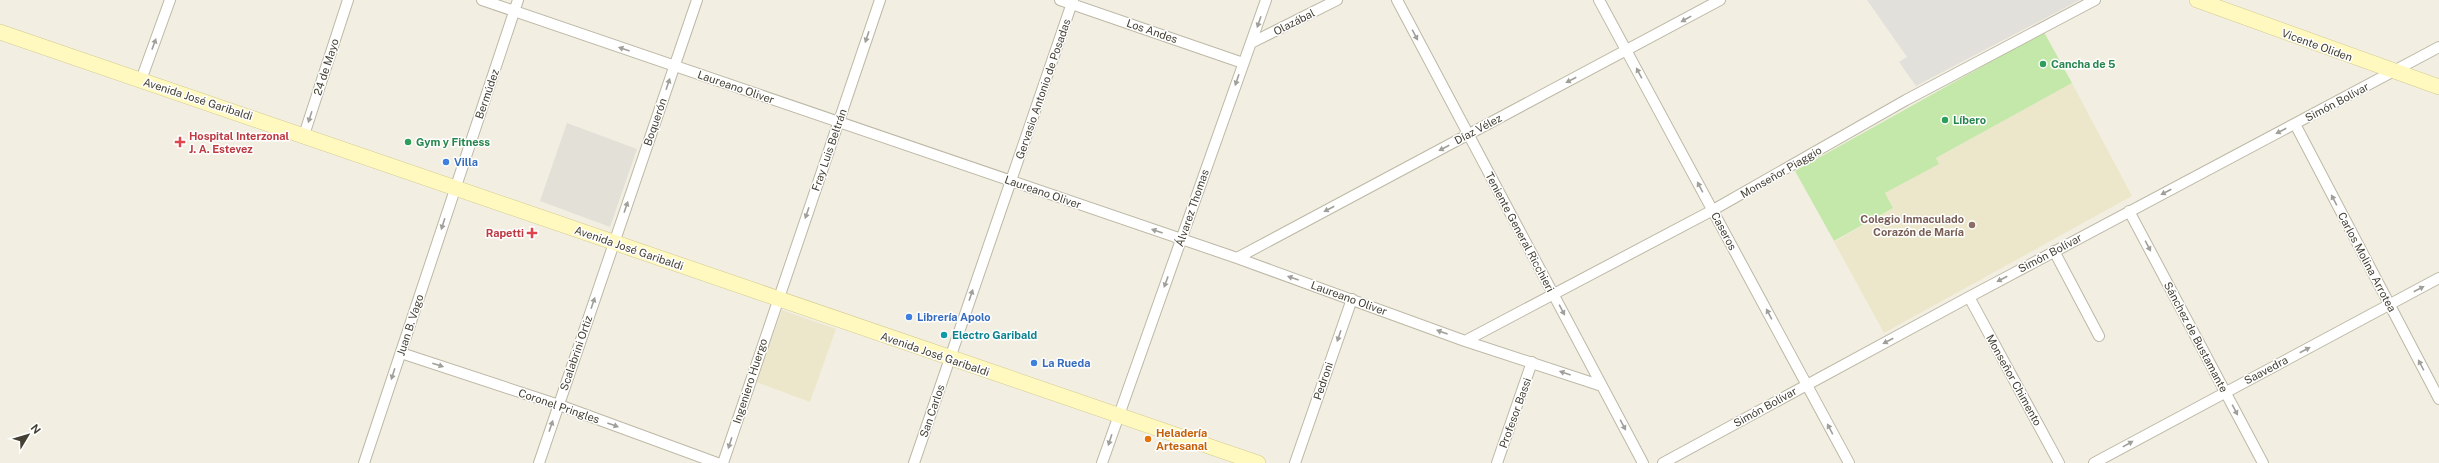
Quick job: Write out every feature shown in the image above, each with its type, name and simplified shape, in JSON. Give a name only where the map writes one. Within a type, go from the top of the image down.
[{"type":"main road","name":"Vicente Oliden","points":[[2197,0],[2236,16],[2439,87]]},
{"type":"main road","points":[[2228,0],[2236,16]]},
{"type":"main road","name":"Avenida José Garibaldi","points":[[0,32],[455,187],[614,244],[949,359],[1258,463]]},
{"type":"street","points":[[140,80],[170,0]]},
{"type":"street","name":"24 de Mayo","points":[[304,135],[348,0]]},
{"type":"street","name":"Laureano Oliver","points":[[482,0],[1236,258],[1465,341],[1602,386]]},
{"type":"street","name":"Bermúdez","points":[[455,187],[518,0]]},
{"type":"street","name":"Boquerón","points":[[614,244],[696,0]]},
{"type":"street","name":"Fray Luis Beltrán","points":[[777,299],[880,0]]},
{"type":"street","name":"Los Andes","points":[[1060,0],[1073,2],[1243,63]]},
{"type":"street","name":"Álvarez Thomas","points":[[1102,463],[1266,0]]},
{"type":"street","name":"Olazábal","points":[[1251,43],[1337,0]]},
{"type":"street","name":"Teniente General Ricchieri","points":[[1397,0],[1643,463]]},
{"type":"street","name":"Caseros","points":[[1600,0],[1849,463]]},
{"type":"street","name":"Díaz Vélez","points":[[1236,258],[1627,51],[1720,0]]},
{"type":"street","name":"Monseñor Piaggio","points":[[1465,341],[1713,210],[1913,97],[2095,0]]},
{"type":"street","name":"Gervasio Antonio de Posadas","points":[[949,359],[1073,2]]},
{"type":"street","name":"Simón Bolívar","points":[[1663,463],[2054,251],[2439,47]]},
{"type":"street","name":"Carlos Molina Arrotea","points":[[2295,124],[2439,399]]},
{"type":"street","name":"Juan B. Vago","points":[[364,463],[455,187]]},
{"type":"street","name":"Sánchez de Bustamante","points":[[2130,211],[2264,463]]},
{"type":"street","name":"Scalabrini Ortiz","points":[[539,463],[614,244]]},
{"type":"street","points":[[2054,251],[2099,336]]},
{"type":"street","name":"Saavedra","points":[[2094,463],[2225,391],[2439,278]]},
{"type":"street","name":"Monseñor Chimento","points":[[1969,297],[2059,463]]},
{"type":"street","name":"Ingeniero Huergo","points":[[723,463],[777,299]]},
{"type":"street","name":"Pedroni","points":[[1295,463],[1352,299]]},
{"type":"street","name":"Coronel Pringles","points":[[400,353],[559,405],[717,463]]},
{"type":"street","name":"San Carlos","points":[[914,463],[949,359]]},
{"type":"street","name":"Profesor Bassi","points":[[1497,463],[1532,362]]},
{"type":"shaded area","points":[[1867,0],[2080,0],[1916,86],[1899,62],[1907,57]]},
{"type":"shaded area","name":"Colegio Inmaculado Corazón de María","points":[[2072,83],[2132,196],[1884,333],[1834,242],[1893,208],[1885,193],[1938,164],[1936,158]]},
{"type":"shaded area","points":[[567,123],[637,149],[610,227],[540,201]]},
{"type":"shaded area","points":[[782,310],[836,329],[810,402],[756,382]]},
{"type":"green space","name":"Líbero","points":[[2044,32],[2072,83],[1936,158],[1939,164],[1885,193],[1893,208],[1834,241],[1795,171]]},
{"type":"place","name":"Cancha de 5","points":[[2043,64]]},
{"type":"place","name":"Líbero","points":[[1945,120]]},
{"type":"place","name":"Hospital Interzonal J. A. Estevez","points":[[180,142]]},
{"type":"place","name":"Gym y Fitness","points":[[408,142]]},
{"type":"place","name":"Villa","points":[[446,162]]},
{"type":"place","name":"Colegio Inmaculado Corazón de María","points":[[1972,225]]},
{"type":"place","name":"Rapetti","points":[[532,233]]},
{"type":"place","name":"Librería Apolo","points":[[909,317]]},
{"type":"place","name":"Electro Garibald","points":[[944,335]]},
{"type":"place","name":"La Rueda","points":[[1034,363]]},
{"type":"place","name":"Heladería Artesanal","points":[[1148,439]]}]
